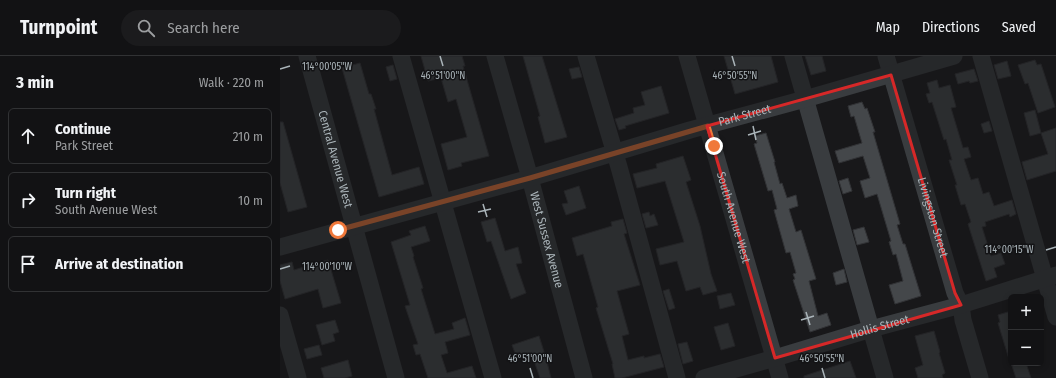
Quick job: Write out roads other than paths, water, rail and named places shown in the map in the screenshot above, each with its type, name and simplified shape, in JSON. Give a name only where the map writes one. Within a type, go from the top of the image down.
[{"type":"street","name":"Central Avenue West","points":[[307,56],[353,227],[396,378]]},
{"type":"street","points":[[401,56],[444,202],[493,378]]},
{"type":"street","name":"West Sussex Avenue","points":[[495,56],[530,178],[584,378]]},
{"type":"street","points":[[586,56],[677,378]]},
{"type":"street","name":"South Avenue West","points":[[687,56],[780,378]]},
{"type":"street","points":[[793,56],[885,378]]},
{"type":"street","name":"Livingston Street","points":[[886,56],[955,293],[961,305],[963,320],[980,378]]},
{"type":"street","name":"Park Street","points":[[280,247],[530,178],[954,56]]},
{"type":"street","points":[[981,56],[1050,277],[1056,317]]},
{"type":"street","name":"Hollis Street","points":[[704,378],[871,329],[961,305],[1050,277]]},
{"type":"street","points":[[280,315],[298,378]]}]
